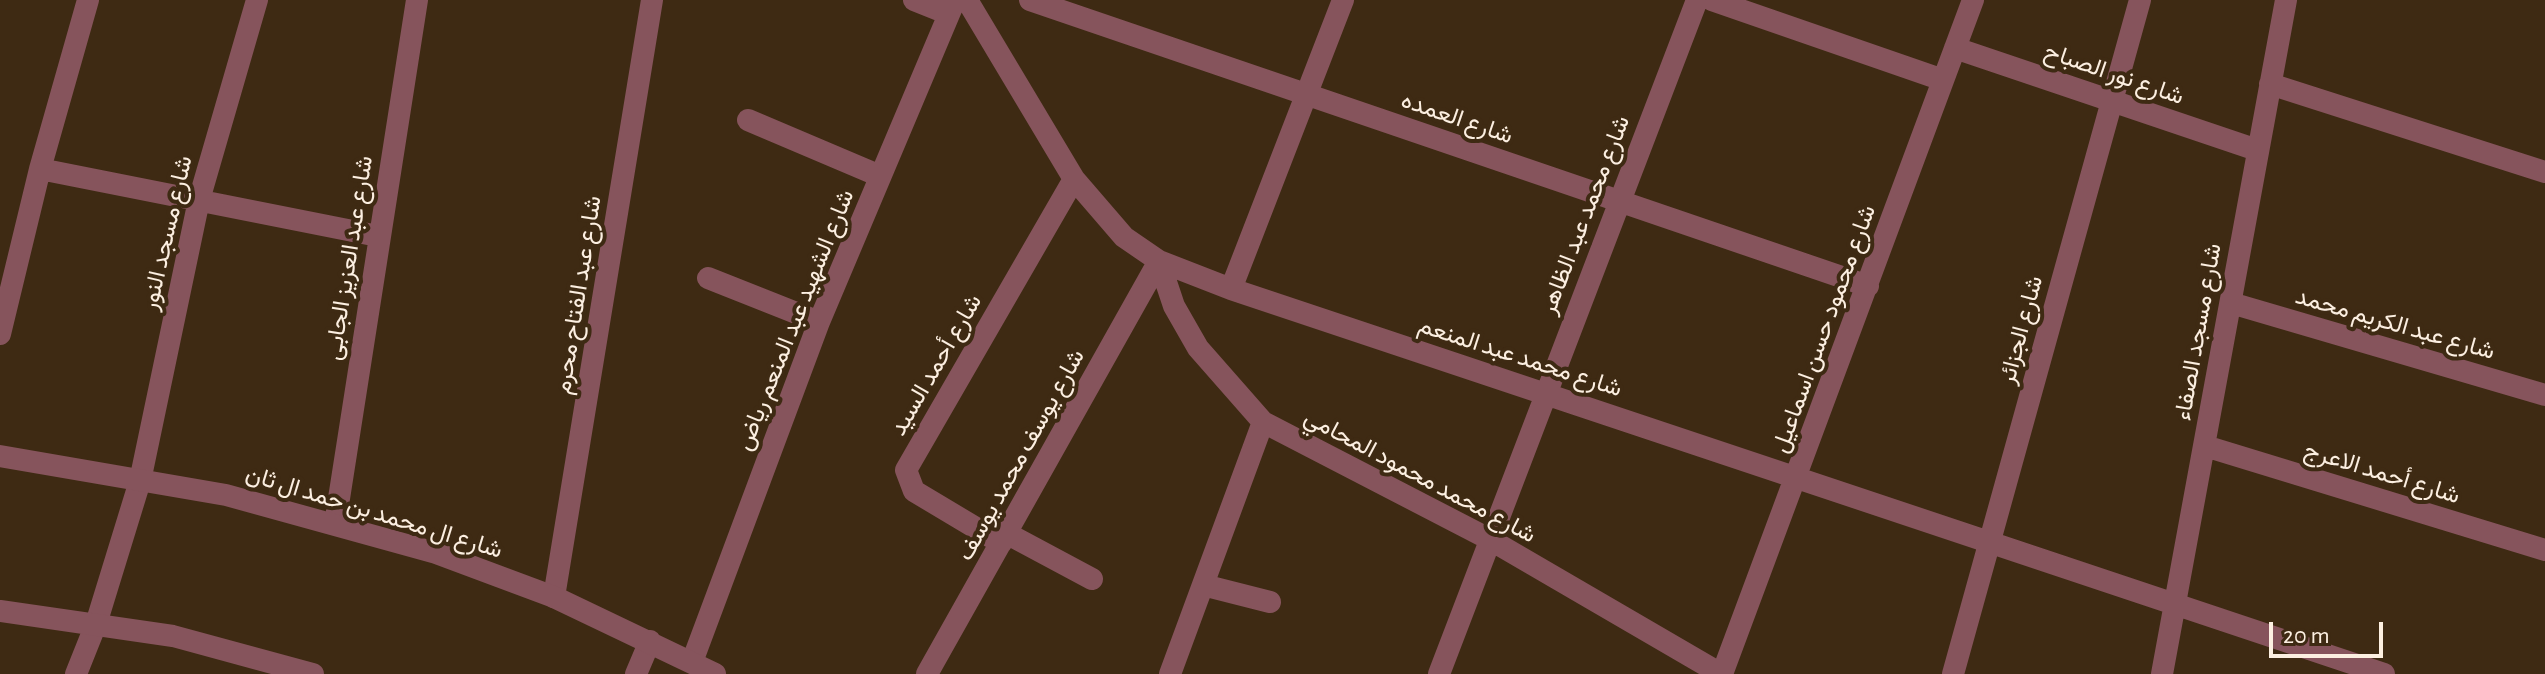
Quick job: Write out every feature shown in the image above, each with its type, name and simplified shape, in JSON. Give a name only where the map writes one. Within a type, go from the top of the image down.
[{"type":"street","points":[[0,334],[40,169],[88,0]]},
{"type":"street","name":"شارع مسجد النور","points":[[76,674],[96,624],[140,481],[199,200],[257,0]]},
{"type":"street","name":"شارع عبد العزيز الجابى","points":[[335,524],[417,0]]},
{"type":"street","name":"شارع عبد الفتاح محرم","points":[[554,597],[652,0]]},
{"type":"street","points":[[914,0],[952,7]]},
{"type":"street","name":"شارع محمد عبد المنعم","points":[[967,0],[1074,179],[1124,237],[1159,261],[1231,289],[2384,674]]},
{"type":"street","name":"شارع العمده","points":[[1030,0],[1868,286]]},
{"type":"street","points":[[1231,289],[1343,0]]},
{"type":"street","name":"شارع محمد عبد الظاهر","points":[[1439,674],[1544,392],[1697,0]]},
{"type":"street","points":[[1712,0],[1943,80]]},
{"type":"street","name":"شارع محمود حسن اسماعيل","points":[[1722,674],[1798,477],[1973,0]]},
{"type":"street","name":"شارع الجزائر","points":[[1953,674],[2140,0]]},
{"type":"street","name":"شارع مسجد الصفاء","points":[[2162,674],[2286,0]]},
{"type":"street","name":"شارع الشهيد عبد المنعم رياض","points":[[692,662],[819,322],[952,7]]},
{"type":"street","name":"شارع نور الصباح","points":[[1955,48],[2257,150]]},
{"type":"street","points":[[2270,84],[2545,172]]},
{"type":"street","points":[[748,120],[880,176]]},
{"type":"street","points":[[40,169],[378,236]]},
{"type":"street","name":"شارع أحمد السيد","points":[[1004,538],[914,491],[906,470],[1074,179]]},
{"type":"street","name":"شارع محمد محمود المحامي","points":[[1159,261],[1174,306],[1198,348],[1263,422],[1489,539],[1722,674]]},
{"type":"street","name":"شارع يوسف محمد يوسف","points":[[927,674],[1159,261]]},
{"type":"street","points":[[708,278],[819,322]]},
{"type":"street","name":"شارع عبد الكريم محمد","points":[[2231,303],[2545,395]]},
{"type":"street","points":[[1170,674],[1263,422]]},
{"type":"street","name":"شارع أحمد الاعرج","points":[[2205,446],[2545,550]]},
{"type":"street","name":"شارع ال محمد بن حمد ال ثان","points":[[0,456],[226,495],[436,553],[554,597],[715,674]]},
{"type":"street","points":[[1004,538],[1092,579]]},
{"type":"street","points":[[1203,585],[1270,602]]},
{"type":"street","points":[[0,611],[173,636],[303,672]]},
{"type":"street","points":[[636,674],[650,641]]}]
